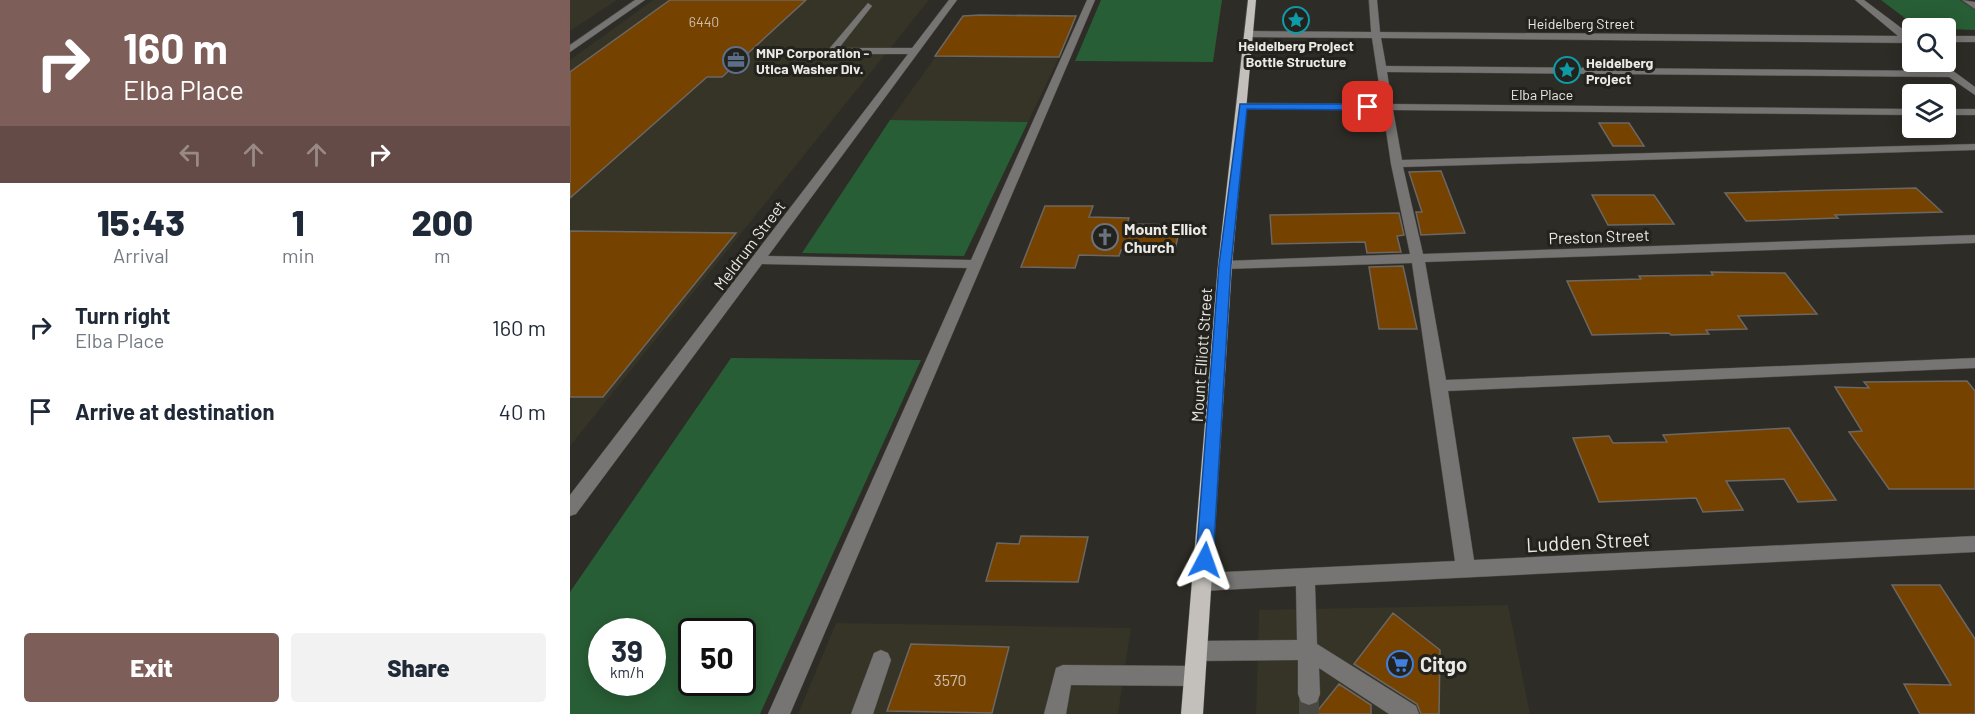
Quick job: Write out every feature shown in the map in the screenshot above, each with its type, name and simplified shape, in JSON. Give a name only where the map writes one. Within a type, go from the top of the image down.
[{"type":"main road","name":"Mount Elliott Street","points":[[1192,714],[1225,265],[1252,0]]},
{"type":"street","points":[[570,49],[641,0]]},
{"type":"street","name":"Meldrum Street","points":[[570,509],[953,0]]},
{"type":"street","points":[[779,714],[1091,0]]},
{"type":"street","points":[[1373,0],[1376,35],[1397,164],[1418,259],[1439,386],[1466,569]]},
{"type":"street","points":[[1859,0],[1902,33]]},
{"type":"street","points":[[1966,0],[1975,6]]},
{"type":"street","points":[[868,6],[832,51],[915,51]]},
{"type":"street","name":"Heidelberg Street","points":[[1249,34],[1902,40]]},
{"type":"street","points":[[1956,39],[1975,39]]},
{"type":"street","points":[[1382,69],[1951,74]]},
{"type":"street","points":[[1948,72],[1975,92]]},
{"type":"street","name":"Elba Place","points":[[1243,106],[1902,112]]},
{"type":"street","points":[[1956,112],[1975,112]]},
{"type":"street","points":[[1397,164],[1975,147]]},
{"type":"street","name":"Preston Street","points":[[1225,265],[1975,239]]},
{"type":"street","points":[[758,260],[976,264]]},
{"type":"street","points":[[1439,386],[1975,363]]},
{"type":"street","name":"Ludden Street","points":[[1203,582],[1975,543]]},
{"type":"street","points":[[1305,576],[1309,694]]},
{"type":"street","points":[[1198,651],[1309,650],[1408,714]]},
{"type":"street","points":[[862,714],[881,660]]},
{"type":"street","points":[[1055,714],[1063,675],[1195,676]]},
{"type":"shaded area","points":[[570,0],[617,0],[570,31]]},
{"type":"shaded area","points":[[653,0],[929,0],[570,446],[570,60]]},
{"type":"shaded area","points":[[959,24],[1074,26],[1028,122],[890,120]]},
{"type":"shaded area","points":[[1508,605],[1530,714],[1256,714],[1259,610]]},
{"type":"shaded area","points":[[836,623],[1131,628],[1118,714],[798,714]]},
{"type":"green space","points":[[1101,0],[1222,0],[1213,62],[1075,61]]},
{"type":"green space","points":[[1881,0],[1960,0],[1975,10],[1975,30],[1956,29],[1956,18],[1905,18]]},
{"type":"green space","points":[[890,120],[1028,122],[964,256],[802,253]]},
{"type":"green space","points":[[731,358],[921,360],[760,714],[570,714],[570,592]]},
{"type":"building","points":[[670,0],[806,0],[722,77],[707,77],[570,198],[570,72]]},
{"type":"building","points":[[963,16],[1076,16],[1059,57],[935,56]]},
{"type":"building","points":[[1599,123],[1629,123],[1644,146],[1613,146]]},
{"type":"building","points":[[1441,171],[1465,233],[1421,235],[1416,212],[1422,212],[1409,172]]},
{"type":"building","points":[[1916,188],[1942,212],[1835,215],[1838,218],[1746,221],[1725,193]]},
{"type":"building","points":[[1592,195],[1654,195],[1674,224],[1608,225]]},
{"type":"building","name":"Mount Elliot Church","points":[[1045,206],[1093,206],[1089,217],[1129,218],[1127,224],[1180,225],[1175,251],[1121,250],[1119,256],[1079,255],[1075,268],[1021,267]]},
{"type":"building","points":[[1399,213],[1404,235],[1397,236],[1401,252],[1367,253],[1365,242],[1272,244],[1270,215]]},
{"type":"building","points":[[570,231],[736,233],[603,397],[570,397]]},
{"type":"building","points":[[1403,266],[1417,329],[1379,329],[1369,267]]},
{"type":"building","points":[[1711,272],[1785,273],[1817,314],[1738,316],[1747,329],[1706,330],[1709,334],[1592,335],[1567,281],[1641,279],[1639,276],[1713,275]]},
{"type":"building","points":[[1967,381],[1975,391],[1975,489],[1889,489],[1849,432],[1862,431],[1835,387],[1869,388],[1864,382]]},
{"type":"building","points":[[1789,428],[1836,500],[1798,502],[1784,479],[1726,481],[1743,510],[1703,512],[1696,498],[1599,502],[1573,438],[1609,436],[1613,443],[1667,442],[1663,435]]},
{"type":"building","points":[[1021,536],[1088,537],[1078,582],[986,581],[997,543],[1019,544]]},
{"type":"building","points":[[1892,585],[1940,585],[1975,639],[1975,714],[1920,714],[1904,684],[1951,685]]},
{"type":"building","points":[[1393,613],[1440,650],[1439,714],[1421,714],[1417,704],[1354,664]]},
{"type":"building","points":[[911,644],[1009,647],[992,713],[887,711]]},
{"type":"building","points":[[1339,684],[1371,705],[1371,714],[1315,714]]},
{"type":"tunnel","points":[[1309,694],[1309,714]]},
{"type":"place","name":"Heidelberg Project Bottle Structure","points":[[1296,20]]},
{"type":"place","name":"MNP Corporation - Utica Washer Div.","points":[[736,60]]},
{"type":"place","name":"Heidelberg Project","points":[[1567,70]]},
{"type":"place","name":"Mount Elliot Church","points":[[1105,237]]},
{"type":"place","name":"Citgo","points":[[1400,664]]},
{"type":"route","points":[[1205,560],[1225,265],[1243,106],[1368,107]]}]
